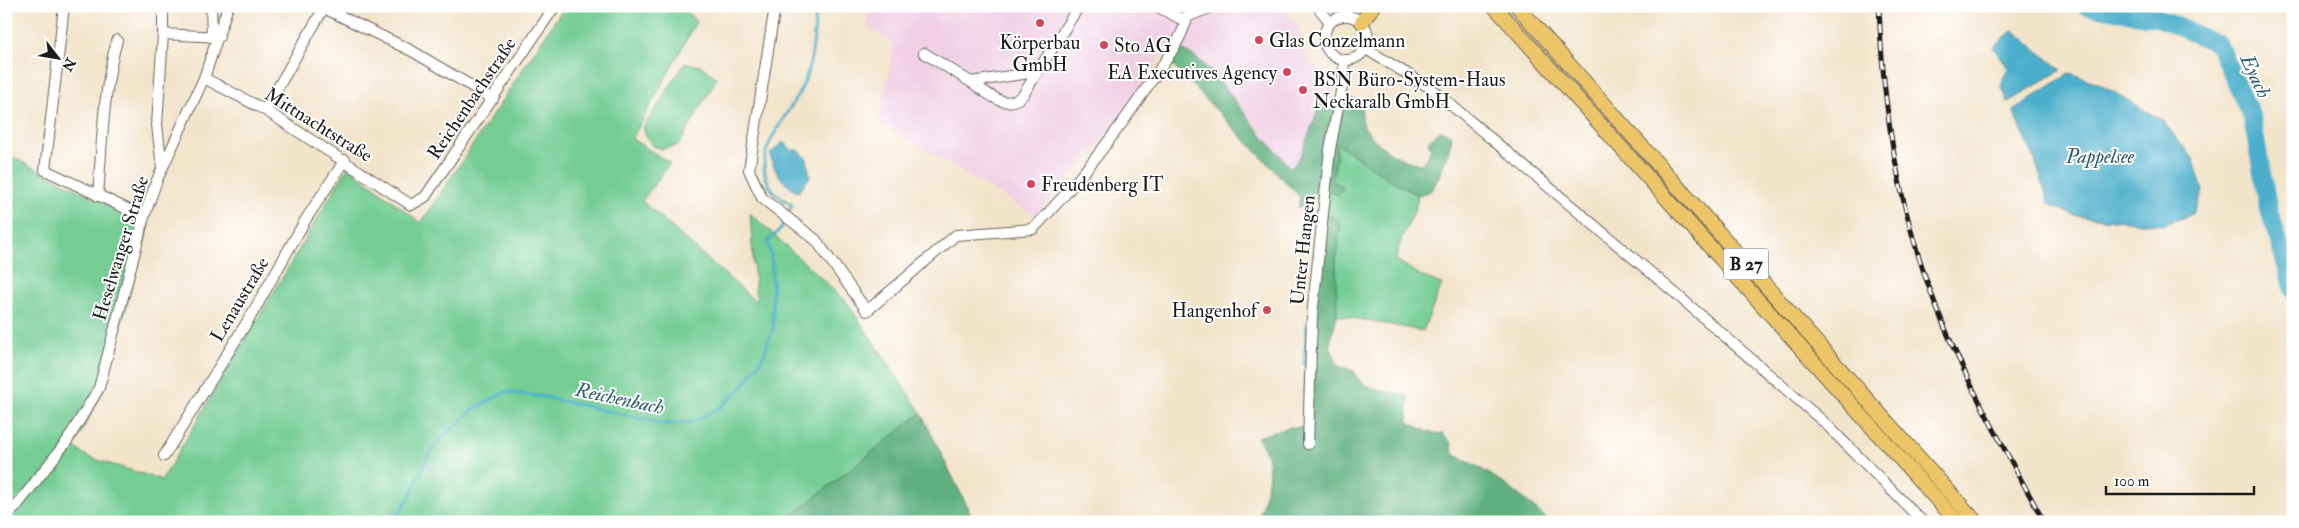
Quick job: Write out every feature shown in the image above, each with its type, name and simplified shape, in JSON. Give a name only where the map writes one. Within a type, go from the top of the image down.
[{"type":"highway","points":[[1362,22],[1373,6]]},
{"type":"highway","name":"B 27","points":[[1517,6],[1976,522]]},
{"type":"highway","name":"B 27","points":[[1494,7],[1957,522]]},
{"type":"street","points":[[64,6],[45,170],[144,217]]},
{"type":"street","points":[[162,168],[157,125],[163,6]]},
{"type":"street","points":[[163,34],[215,37],[211,6]]},
{"type":"street","name":"Heselwanger Straße","points":[[6,515],[15,508],[67,441],[99,388],[144,217],[162,168],[204,78],[215,37],[228,6]]},
{"type":"street","name":"Reichenbachstraße","points":[[412,205],[425,197],[555,6]]},
{"type":"street","points":[[775,6],[749,170],[762,198],[816,240],[867,311],[956,235],[1033,229],[1073,187],[1127,118],[1176,44],[1187,18]]},
{"type":"street","points":[[924,53],[998,100],[1008,103],[1015,102],[1023,96],[1079,6]]},
{"type":"street","points":[[1156,6],[1181,19],[1187,18],[1209,6]]},
{"type":"street","points":[[1317,6],[1330,22]]},
{"type":"street","points":[[265,110],[324,7],[412,51],[493,99]]},
{"type":"street","points":[[1343,16],[1356,18],[1362,22],[1368,35],[1366,49],[1356,58],[1344,61],[1330,55],[1324,42],[1326,28],[1330,22],[1343,16]]},
{"type":"street","points":[[98,196],[105,99],[117,40]]},
{"type":"street","points":[[1366,49],[1432,89],[1675,293],[1825,423],[1922,522]]},
{"type":"street","name":"Unter Hangen","points":[[1308,444],[1308,376],[1312,316],[1330,149],[1343,81],[1344,61]]},
{"type":"street","points":[[971,82],[1029,73],[1040,68]]},
{"type":"street","name":"Mittnachtstraße","points":[[204,78],[265,110],[412,205]]},
{"type":"street","name":"Lenaustraße","points":[[164,456],[252,314],[306,219],[345,160]]},
{"type":"shaded area","points":[[871,6],[1283,6],[1299,29],[1308,58],[1336,87],[1330,100],[1321,102],[1301,155],[1291,169],[1217,79],[1183,49],[1175,48],[1169,44],[1125,113],[1036,216],[879,122],[894,45],[866,26]]},
{"type":"green space","points":[[565,6],[682,6],[696,22],[632,139],[670,163],[642,201],[756,302],[750,213],[846,301],[921,413],[784,522],[6,522],[6,154],[149,225],[103,391],[74,447],[88,457],[162,480],[348,167],[421,223]]},
{"type":"green space","points":[[1175,48],[1186,51],[1208,69],[1291,169],[1301,155],[1321,102],[1334,103],[1334,111],[1348,97],[1362,102],[1363,124],[1375,140],[1381,146],[1405,160],[1422,164],[1431,150],[1428,141],[1441,130],[1452,136],[1447,156],[1437,181],[1430,191],[1418,195],[1386,177],[1336,143],[1336,160],[1332,181],[1343,187],[1339,195],[1330,191],[1314,193],[1312,202],[1298,208],[1300,197],[1170,62]]},
{"type":"green space","points":[[685,63],[701,66],[717,78],[679,145],[662,149],[651,145],[643,128]]},
{"type":"green space","points":[[1336,143],[1386,177],[1418,195],[1414,211],[1400,242],[1396,260],[1423,277],[1442,284],[1423,331],[1337,315],[1336,259],[1339,240],[1325,213],[1327,191],[1342,186],[1332,182],[1336,160]]},
{"type":"green space","points":[[1325,213],[1341,223],[1336,259],[1337,315],[1330,345],[1338,366],[1354,371],[1358,378],[1369,387],[1408,396],[1408,422],[1428,432],[1443,434],[1451,442],[1453,454],[1480,468],[1504,484],[1550,522],[1258,522],[1267,488],[1269,468],[1264,448],[1257,437],[1291,427],[1304,428],[1305,379]]},
{"type":"green space","points":[[921,413],[969,510],[972,522],[784,522]]},
{"type":"water","points":[[2013,30],[2061,70],[2008,102],[2001,84],[2008,68],[1993,47]]},
{"type":"water","name":"Pappelsee","points":[[2070,73],[2100,84],[2162,120],[2194,160],[2203,191],[2193,214],[2162,225],[2075,216],[2049,204],[2035,160],[2013,110]]},
{"type":"water","points":[[783,142],[793,151],[798,149],[807,159],[810,177],[798,192],[787,185],[776,172],[770,154]]},
{"type":"waterway","name":"Reichenbach","points":[[392,522],[396,519],[412,493],[426,460],[439,441],[474,409],[505,392],[544,397],[665,424],[692,422],[718,409],[738,392],[761,361],[773,329],[772,264],[768,241],[781,229],[792,205],[774,192],[766,178],[764,165],[772,137],[797,97],[807,75],[813,46],[816,6]]},
{"type":"waterway","name":"Eyach","points":[[2086,6],[2158,18],[2218,44],[2252,118],[2268,206],[2293,289]]},
{"type":"waterway","points":[[1304,364],[1307,322]]},
{"type":"railway","points":[[1879,6],[1884,83],[1895,158],[1902,196],[1923,269],[1947,334],[1987,416],[2044,522]]},
{"type":"place","name":"Körperbau GmbH","points":[[1040,23]]},
{"type":"place","name":"Glas Conzelmann","points":[[1259,40]]},
{"type":"place","name":"Sto AG","points":[[1104,45]]},
{"type":"place","name":"EA Executives Agency","points":[[1287,72]]},
{"type":"place","name":"BSN Büro-System-Haus Neckaralb GmbH","points":[[1303,90]]},
{"type":"place","name":"Freudenberg IT","points":[[1031,184]]},
{"type":"place","name":"Hangenhof","points":[[1267,310]]}]
